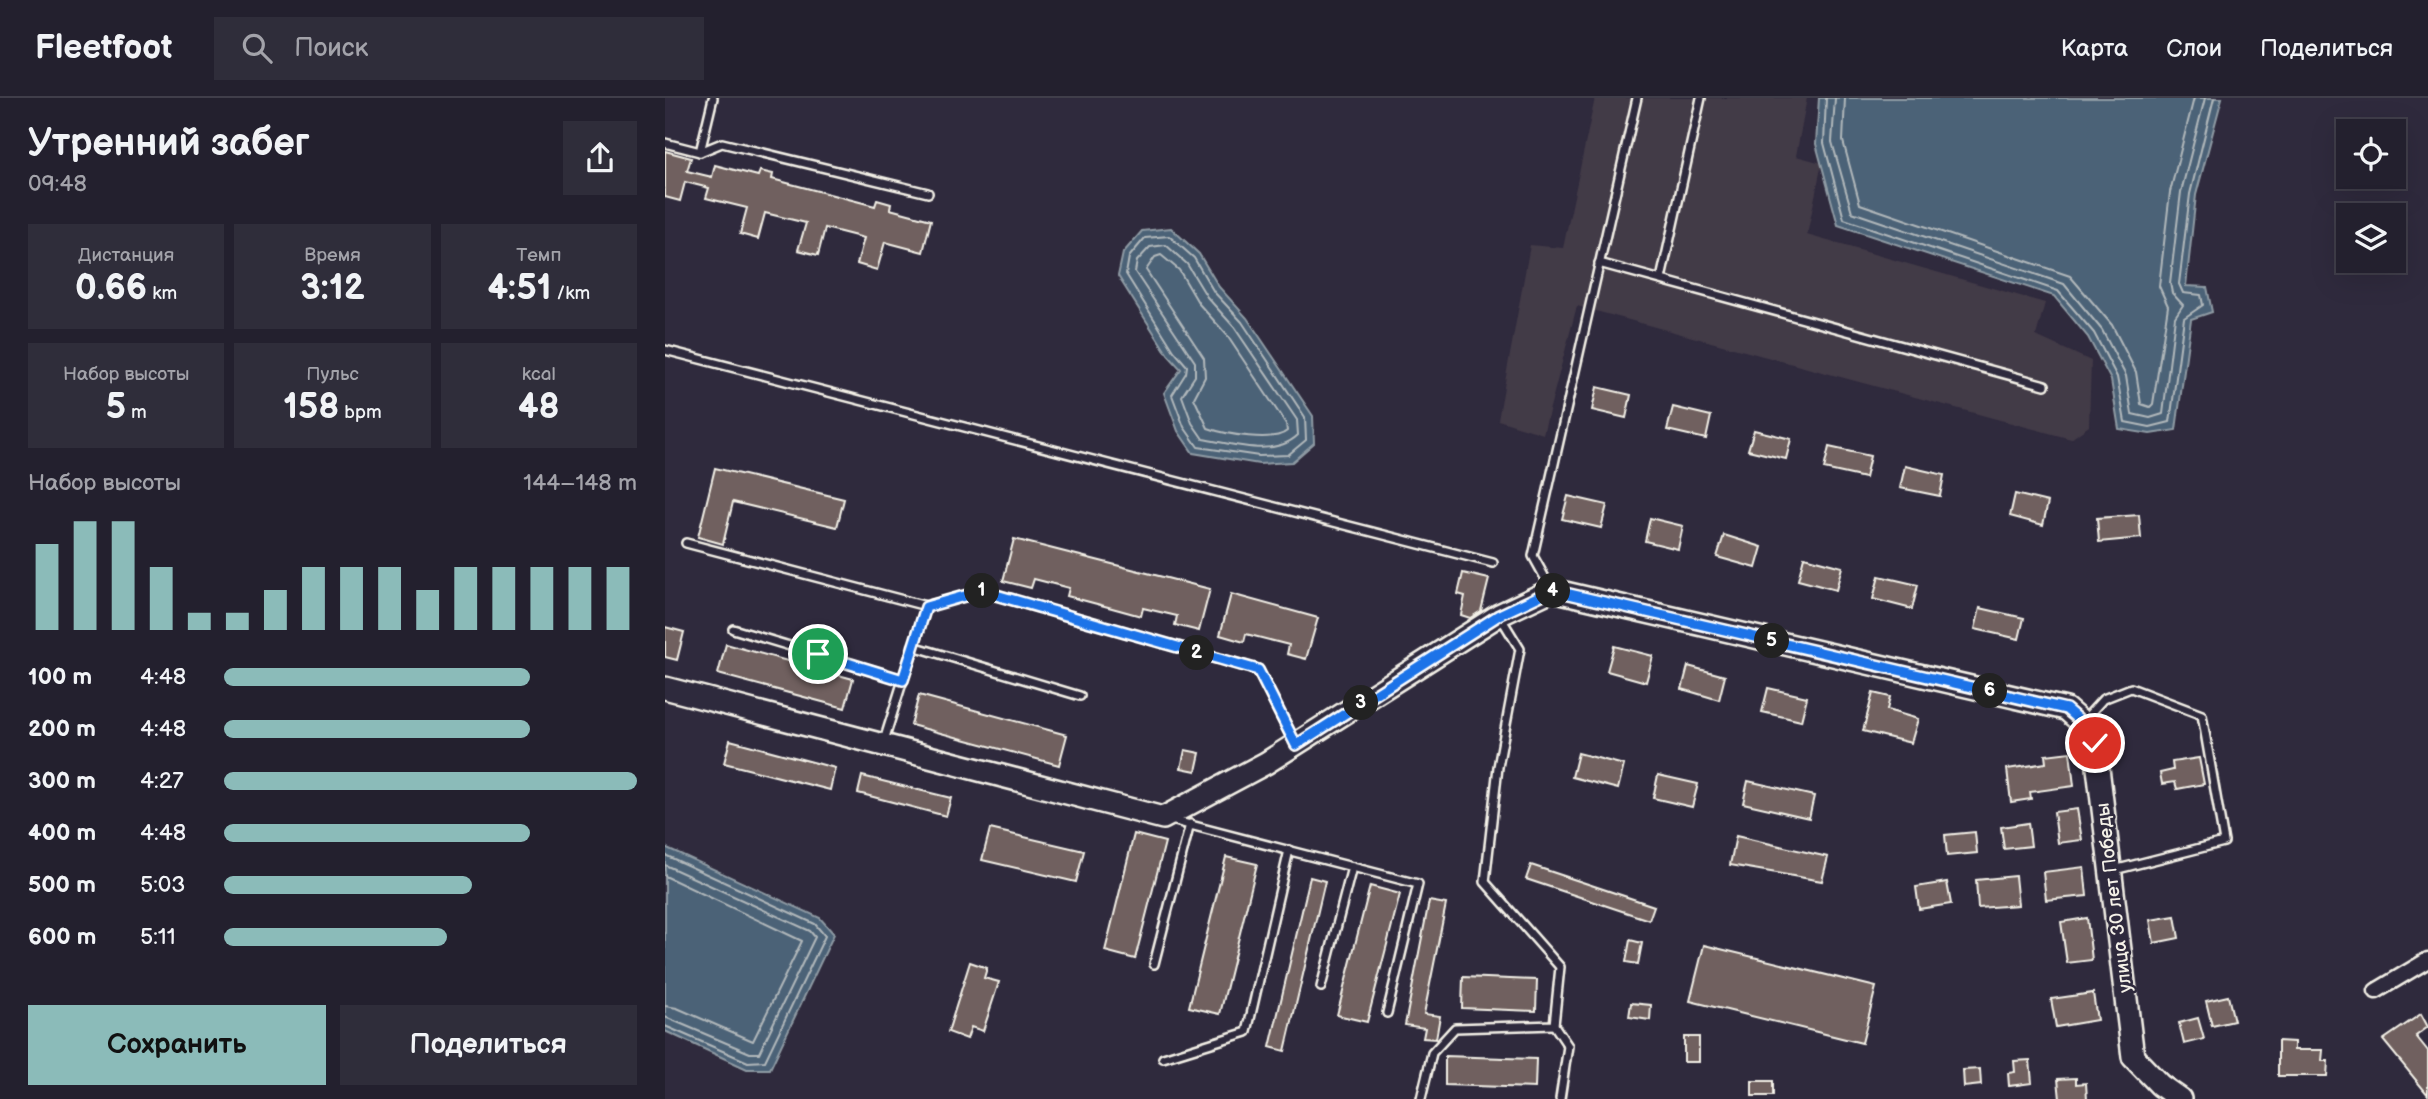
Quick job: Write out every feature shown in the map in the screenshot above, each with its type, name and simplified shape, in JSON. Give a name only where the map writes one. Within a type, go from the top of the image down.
[{"type":"street","points":[[665,688],[1163,818],[1296,745],[1499,615],[1552,590],[2066,709],[2081,722]]},
{"type":"street","name":"улица 30 лет Победы","points":[[2081,722],[2095,743],[2133,1057],[2160,1086],[2180,1099]]},
{"type":"street","points":[[2376,991],[2428,960]]},
{"type":"lane","points":[[700,152],[713,98]]},
{"type":"lane","points":[[1552,590],[1533,556],[1637,98]]},
{"type":"lane","points":[[1661,279],[1701,98]]},
{"type":"lane","points":[[665,143],[700,152],[722,143],[928,193]]},
{"type":"lane","points":[[1599,263],[2045,385]]},
{"type":"lane","points":[[665,350],[1493,563]]},
{"type":"lane","points":[[686,543],[926,607],[982,591],[1258,670],[1296,745]]},
{"type":"lane","points":[[883,744],[926,607]]},
{"type":"lane","points":[[1499,615],[1520,649],[1498,766],[1485,883],[1560,967],[1554,1025],[1567,1045],[1560,1099]]},
{"type":"lane","points":[[733,629],[903,680]]},
{"type":"lane","points":[[913,646],[1080,696]]},
{"type":"lane","points":[[2081,722],[2103,699],[2131,688],[2202,715],[2224,842],[2110,872]]},
{"type":"lane","points":[[1163,818],[1418,884],[1387,1013]]},
{"type":"lane","points":[[1154,964],[1189,824]]},
{"type":"lane","points":[[1163,1058],[1247,1032],[1289,850]]},
{"type":"lane","points":[[1321,987],[1352,867]]},
{"type":"lane","points":[[1421,1099],[1432,1053],[1454,1028],[1554,1025]]},
{"type":"shaded area","points":[[1595,98],[1807,98],[1796,156],[1822,163],[1807,235],[2045,303],[2036,336],[2091,361],[2089,426],[2071,439],[1577,306],[1543,434],[1498,420],[1530,245],[1563,248]]},
{"type":"water","points":[[1819,98],[2222,98],[2196,195],[2186,286],[2207,287],[2212,312],[2191,319],[2176,430],[2150,434],[2119,429],[2111,380],[2088,337],[2054,296],[1838,225],[1816,144]]},
{"type":"water","points":[[1171,228],[1199,254],[1219,287],[1247,318],[1313,416],[1314,443],[1292,462],[1259,464],[1193,453],[1178,431],[1164,393],[1181,369],[1168,355],[1118,276],[1123,253],[1142,231]]},
{"type":"water","points":[[665,847],[820,918],[834,934],[770,1069],[747,1069],[665,1031]]},
{"type":"building","points":[[665,151],[691,158],[687,171],[712,177],[715,165],[758,176],[760,171],[773,174],[772,179],[875,206],[877,200],[891,204],[890,209],[931,220],[923,252],[885,242],[877,270],[857,264],[864,238],[825,228],[818,255],[798,250],[806,223],[765,213],[758,239],[740,234],[747,208],[706,198],[709,188],[685,182],[680,201],[665,197]]},
{"type":"building","points":[[1597,387],[1631,395],[1626,418],[1592,410]]},
{"type":"building","points":[[1673,407],[1711,416],[1706,439],[1667,430]]},
{"type":"building","points":[[1754,430],[1791,439],[1786,459],[1748,450]]},
{"type":"building","points":[[1829,447],[1870,456],[1865,478],[1824,469]]},
{"type":"building","points":[[1905,466],[1944,475],[1940,496],[1900,488]]},
{"type":"building","points":[[715,468],[844,499],[837,527],[733,502],[723,544],[698,537]]},
{"type":"building","points":[[2015,494],[2048,502],[2043,525],[2010,516]]},
{"type":"building","points":[[1568,496],[1607,505],[1601,528],[1562,519]]},
{"type":"building","points":[[2139,515],[2141,538],[2099,542],[2097,518]]},
{"type":"building","points":[[1650,518],[1683,526],[1678,549],[1645,541]]},
{"type":"building","points":[[1724,535],[1762,547],[1756,568],[1717,557]]},
{"type":"building","points":[[1014,539],[1210,589],[1199,631],[1175,625],[1177,616],[1143,608],[1141,616],[1067,596],[1069,588],[1034,579],[1031,588],[1003,581]]},
{"type":"building","points":[[1804,557],[1842,567],[1836,590],[1798,580]]},
{"type":"building","points":[[1463,573],[1489,579],[1481,611],[1470,618],[1461,615],[1465,596],[1458,594]]},
{"type":"building","points":[[1879,576],[1918,585],[1912,609],[1873,599]]},
{"type":"building","points":[[1231,594],[1318,618],[1306,659],[1287,654],[1289,645],[1246,634],[1244,642],[1220,635]]},
{"type":"building","points":[[1980,608],[2024,618],[2019,639],[1975,629]]},
{"type":"building","points":[[665,627],[684,632],[677,660],[665,657]]},
{"type":"building","points":[[726,644],[853,679],[845,708],[718,674]]},
{"type":"building","points":[[1614,646],[1653,656],[1646,682],[1607,671]]},
{"type":"building","points":[[1688,666],[1725,676],[1719,700],[1682,689]]},
{"type":"building","points":[[1768,688],[1807,697],[1801,721],[1762,712]]},
{"type":"building","points":[[1873,693],[1890,697],[1887,710],[1918,719],[1911,743],[1863,731]]},
{"type":"building","points":[[919,695],[1067,735],[1059,765],[911,725]]},
{"type":"building","points":[[730,740],[835,768],[830,790],[724,763]]},
{"type":"building","points":[[1185,750],[1200,753],[1196,771],[1181,768]]},
{"type":"building","points":[[2070,752],[2074,786],[2030,792],[2031,799],[2011,802],[2007,769],[2046,763],[2045,755]]},
{"type":"building","points":[[1578,753],[1624,765],[1618,789],[1572,777]]},
{"type":"building","points":[[2199,758],[2204,784],[2177,789],[2175,782],[2162,784],[2160,773],[2173,770],[2172,762]]},
{"type":"building","points":[[1658,775],[1698,784],[1692,807],[1653,798]]},
{"type":"building","points":[[862,776],[951,798],[946,816],[858,793]]},
{"type":"building","points":[[1748,781],[1814,796],[1809,818],[1743,803]]},
{"type":"building","points":[[2077,809],[2082,840],[2058,843],[2054,812]]},
{"type":"building","points":[[2028,823],[2031,846],[2004,849],[2001,827]]},
{"type":"building","points":[[990,829],[1084,851],[1076,882],[982,860]]},
{"type":"building","points":[[1975,832],[1977,853],[1947,856],[1945,835]]},
{"type":"building","points":[[1134,834],[1165,842],[1135,959],[1105,951]]},
{"type":"building","points":[[1736,836],[1828,857],[1822,881],[1730,865]]},
{"type":"building","points":[[1226,857],[1257,864],[1220,1014],[1189,1007]]},
{"type":"building","points":[[1531,865],[1654,906],[1649,920],[1526,879]]},
{"type":"building","points":[[2084,867],[2087,896],[2046,900],[2043,872]]},
{"type":"building","points":[[2015,876],[2018,905],[1978,908],[1976,880]]},
{"type":"building","points":[[1310,877],[1325,881],[1285,1051],[1270,1047]]},
{"type":"building","points":[[1947,882],[1951,904],[1919,909],[1916,887]]},
{"type":"building","points":[[1370,886],[1400,894],[1367,1022],[1337,1015]]},
{"type":"building","points":[[1429,901],[1446,904],[1424,1014],[1440,1016],[1436,1039],[1423,1038],[1425,1028],[1405,1025]]},
{"type":"building","points":[[2175,916],[2179,938],[2154,943],[2150,920]]},
{"type":"building","points":[[2087,918],[2092,960],[2067,963],[2061,922]]},
{"type":"building","points":[[1630,940],[1642,943],[1638,964],[1626,962]]},
{"type":"building","points":[[1704,945],[1876,987],[1862,1043],[1690,1001]]},
{"type":"building","points":[[970,962],[987,968],[984,978],[999,982],[983,1031],[971,1027],[967,1039],[948,1032]]},
{"type":"building","points":[[1463,977],[1537,980],[1536,1011],[1462,1008]]},
{"type":"building","points":[[2093,993],[2097,1020],[2056,1027],[2051,999]]},
{"type":"building","points":[[2228,996],[2234,1021],[2212,1026],[2206,1001]]},
{"type":"building","points":[[1631,1003],[1651,1005],[1650,1020],[1629,1017]]},
{"type":"building","points":[[2421,1014],[2428,1027],[2416,1036],[2428,1051],[2428,1095],[2383,1040]]},
{"type":"building","points":[[2198,1018],[2204,1039],[2184,1044],[2179,1023]]},
{"type":"building","points":[[1684,1037],[1699,1037],[1699,1062],[1684,1062]]},
{"type":"building","points":[[2278,1041],[2294,1042],[2294,1050],[2323,1050],[2322,1061],[2328,1061],[2327,1076],[2278,1076]]},
{"type":"building","points":[[1445,1056],[1536,1059],[1535,1088],[1445,1085]]},
{"type":"building","points":[[2030,1060],[2032,1083],[2009,1086],[2008,1073],[2015,1072],[2014,1061]]},
{"type":"building","points":[[1980,1069],[1981,1085],[1964,1087],[1963,1070]]},
{"type":"building","points":[[2076,1078],[2076,1084],[2086,1083],[2087,1099],[2060,1099],[2058,1079]]},
{"type":"building","points":[[1752,1081],[1773,1081],[1773,1096],[1752,1096]]},
{"type":"route","points":[[818,654],[903,680],[926,607],[982,591],[1258,670],[1296,745],[1499,615],[1552,590],[2066,709],[2081,722],[2095,743]]}]
